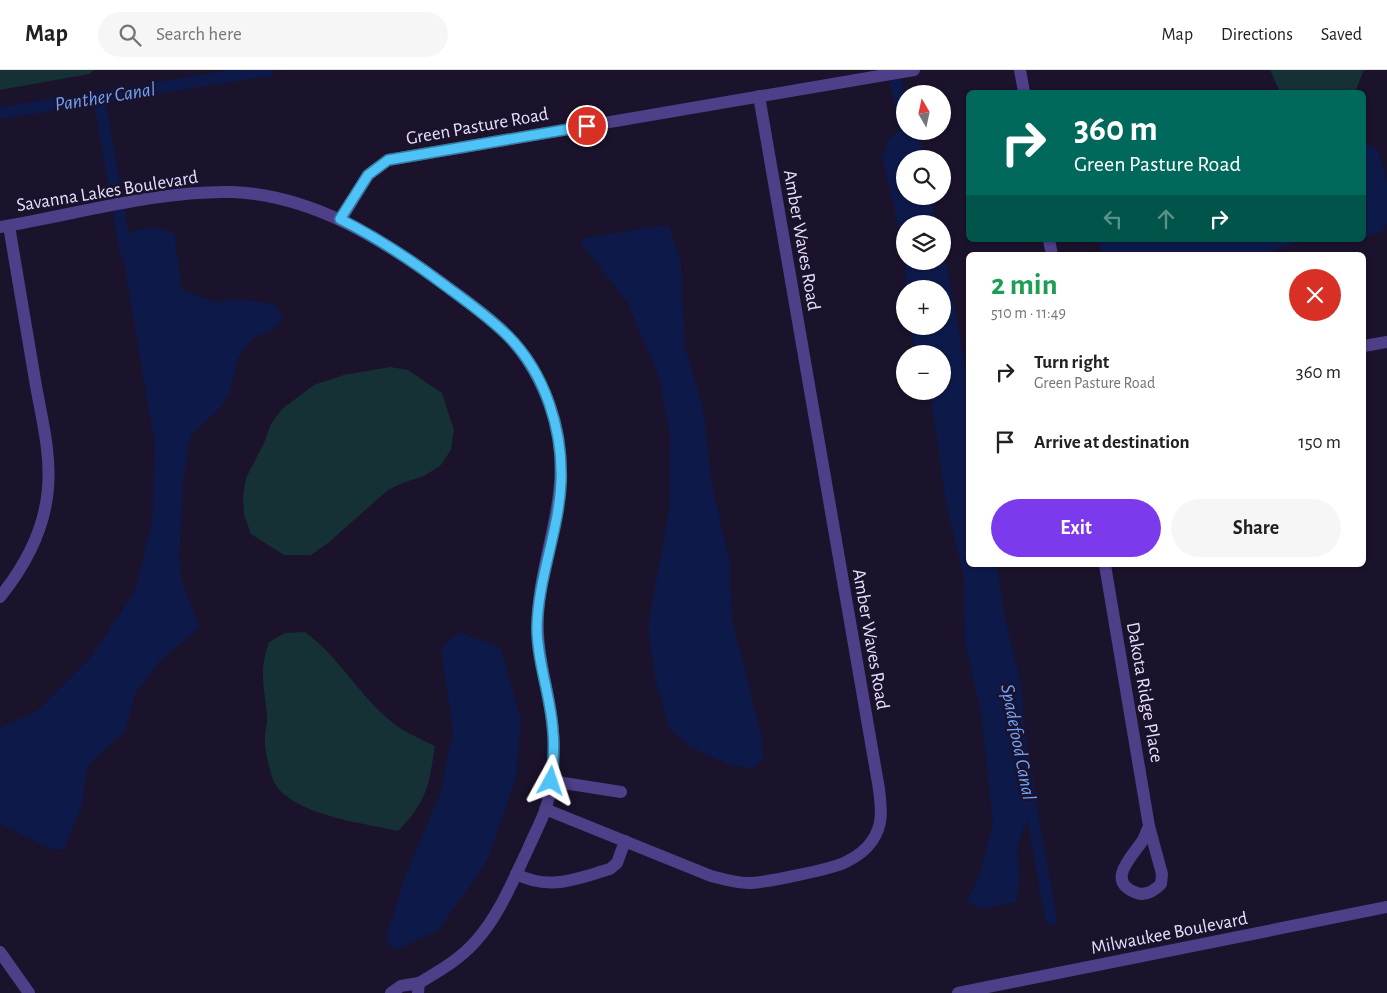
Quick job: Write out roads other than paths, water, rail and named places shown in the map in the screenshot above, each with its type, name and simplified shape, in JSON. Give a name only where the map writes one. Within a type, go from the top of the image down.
[{"type":"street","name":"Green Pasture Road","points":[[340,219],[368,175],[388,160],[914,70]]},
{"type":"street","points":[[1020,70],[1024,90]]},
{"type":"street","name":"Amber Waves Road","points":[[545,809],[711,876],[731,882],[749,883],[844,863],[860,854],[872,841],[879,829],[882,814],[759,96]]},
{"type":"street","name":"Savanna Lakes Boulevard","points":[[5,226],[162,198],[210,192],[266,196],[303,205],[340,219],[424,270],[489,318],[509,337],[524,356],[549,402],[557,430],[561,481],[558,508],[544,574],[537,627],[538,652],[553,731],[551,781],[545,809],[516,874],[492,921],[477,941],[462,955],[418,988],[401,986],[391,993]]},
{"type":"street","points":[[0,597],[18,575],[33,544],[45,508],[48,487],[44,434],[5,226]]},
{"type":"street","points":[[1366,346],[1387,342]]},
{"type":"street","name":"Dakota Ridge Place","points":[[1105,567],[1149,826],[1161,879],[1161,884],[1143,895],[1130,890],[1124,884],[1122,874],[1125,863],[1143,840],[1149,826]]},
{"type":"street","points":[[551,781],[621,792]]},
{"type":"street","points":[[516,874],[532,882],[548,884],[610,869],[617,863],[625,841]]},
{"type":"street","name":"Milwaukee Boulevard","points":[[958,993],[1387,907]]},
{"type":"street","points":[[0,952],[29,993]]},
{"type":"water","points":[[896,132],[896,140],[921,140],[922,150],[896,150],[896,205],[932,205],[935,215],[896,216],[882,156],[889,139]]},
{"type":"water","points":[[1366,145],[1378,150],[1387,181],[1387,223],[1380,233],[1366,236]]},
{"type":"water","points":[[657,226],[670,227],[681,264],[685,348],[703,408],[713,490],[729,558],[732,618],[761,734],[763,759],[752,769],[727,764],[690,747],[669,728],[655,678],[648,626],[670,505],[670,435],[658,374],[627,302],[581,243],[585,238]]},
{"type":"water","points":[[153,227],[174,233],[182,290],[218,303],[237,299],[274,304],[283,319],[275,328],[253,338],[238,359],[230,391],[220,408],[190,437],[183,483],[179,560],[183,586],[200,627],[161,660],[135,694],[125,731],[88,766],[81,807],[64,849],[52,850],[0,824],[0,728],[38,710],[92,656],[135,591],[152,520],[155,446],[120,238],[133,231]]},
{"type":"water","points":[[1099,242],[1298,242],[1270,252],[1101,252]]},
{"type":"water","points":[[905,270],[948,270],[949,280],[906,280]]},
{"type":"water","points":[[951,289],[966,371],[966,567],[997,567],[1005,618],[1021,684],[1028,757],[1038,802],[1023,828],[1017,851],[1020,883],[1016,902],[981,909],[967,901],[979,876],[993,822],[981,713],[965,643],[964,577],[947,509],[931,400],[951,400],[951,345],[914,345],[912,335],[951,335]]},
{"type":"water","points":[[459,632],[501,648],[521,721],[516,778],[487,861],[438,931],[393,951],[386,939],[403,881],[440,794],[453,730],[441,649]]},
{"type":"waterway","name":"Panther Canal","points":[[0,113],[268,70]]},
{"type":"waterway","name":"Spadefood Canal","points":[[894,70],[897,85]]},
{"type":"waterway","points":[[99,97],[126,253]]},
{"type":"waterway","name":"Spadefood Canal","points":[[1029,796],[1051,919]]}]
